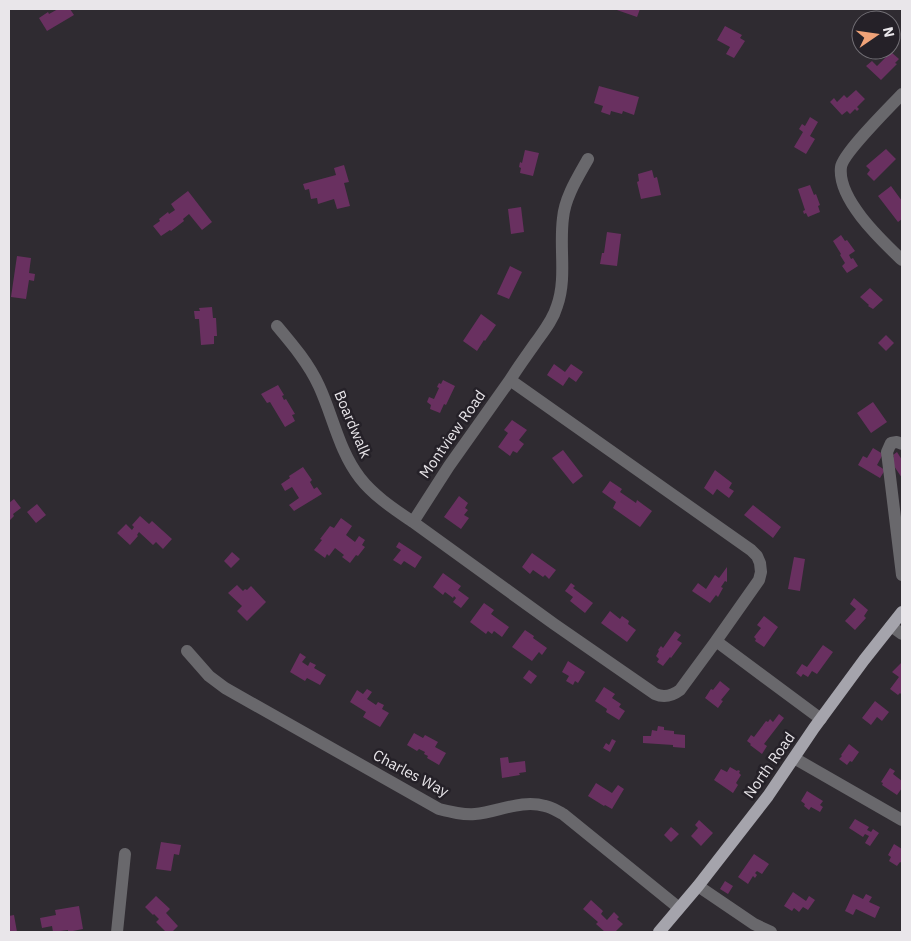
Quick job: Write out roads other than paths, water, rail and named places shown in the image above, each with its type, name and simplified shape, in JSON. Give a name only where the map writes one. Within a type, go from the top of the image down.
[{"type":"main road","name":"North Road","points":[[659,932],[698,886],[768,796],[821,719],[902,612]]},
{"type":"street","points":[[902,94],[854,147],[841,166],[842,183],[854,207],[874,233],[902,260]]},
{"type":"street","name":"Montview Road","points":[[412,522],[550,322],[558,305],[562,284],[561,241],[563,216],[573,188],[588,159]]},
{"type":"street","name":"Boardwalk","points":[[277,326],[294,347],[320,386],[349,460],[360,478],[378,497],[412,522]]},
{"type":"street","points":[[412,522],[655,694],[668,696],[680,690],[716,641],[758,580],[761,567],[757,556],[510,380]]},
{"type":"street","points":[[902,444],[897,442],[891,443],[887,452],[902,575]]},
{"type":"street","points":[[891,626],[902,634]]},
{"type":"street","points":[[716,641],[821,719]]},
{"type":"street","name":"Charles Way","points":[[187,651],[209,676],[225,688],[435,806],[449,811],[469,814],[533,804],[546,806],[563,814],[680,908]]},
{"type":"street","points":[[794,758],[902,820]]},
{"type":"street","points":[[117,932],[125,854]]},
{"type":"street","points":[[698,886],[754,924],[771,932]]}]
